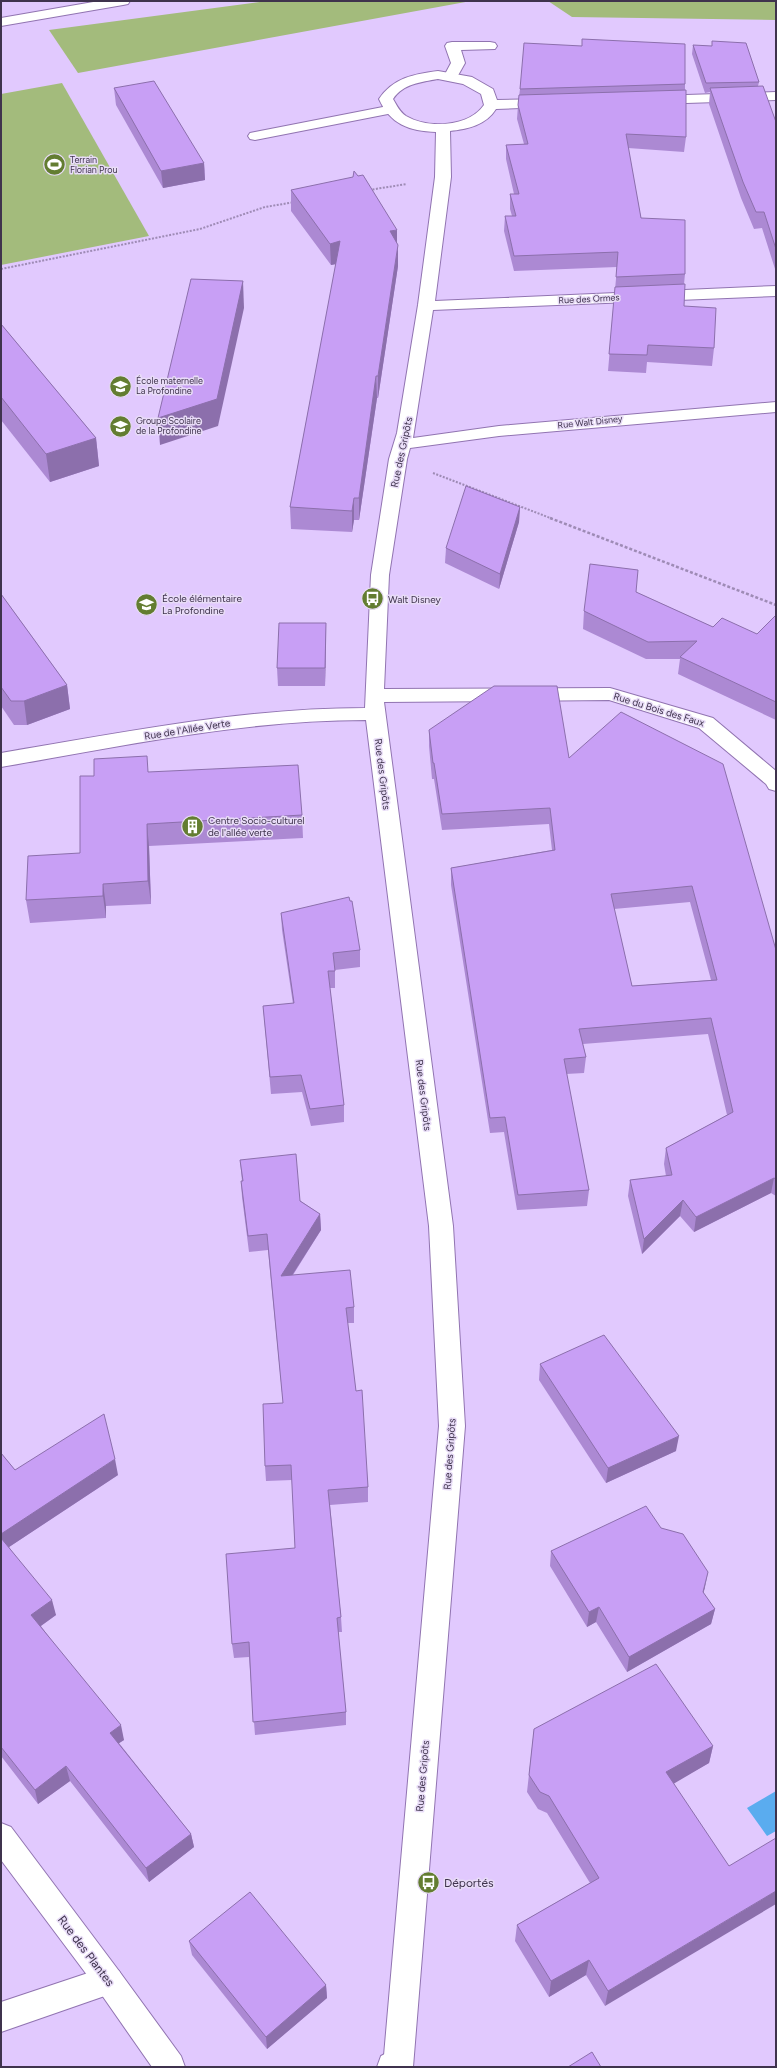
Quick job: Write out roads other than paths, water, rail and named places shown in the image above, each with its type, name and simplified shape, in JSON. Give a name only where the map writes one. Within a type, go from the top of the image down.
[{"type":"main road","points":[[1,22],[123,1]]},
{"type":"main road","points":[[451,76],[458,63],[452,46],[490,46]]},
{"type":"main road","points":[[438,75],[451,76],[467,80],[488,92],[491,105],[483,117],[464,125],[443,128],[421,126],[399,119],[388,110],[386,99],[391,90],[412,79],[438,75]]},
{"type":"main road","points":[[641,100],[776,96]]},
{"type":"main road","points":[[491,105],[562,103]]},
{"type":"main road","points":[[255,136],[388,110]]},
{"type":"main road","name":"Rue des Gripôts","points":[[396,2065],[452,1426],[441,1226],[375,705],[380,575],[426,305],[443,178],[443,128]]},
{"type":"main road","name":"Rue des Ormes","points":[[426,305],[456,306],[776,291]]},
{"type":"main road","name":"Rue Walt Disney","points":[[401,452],[515,429],[776,406]]},
{"type":"main road","name":"Rue du Bois des Faux","points":[[375,705],[401,694],[610,694],[706,722],[775,781],[776,784]]},
{"type":"main road","name":"Rue de l'Allée Verte","points":[[1,760],[219,723],[327,714],[375,705]]},
{"type":"main road","name":"Rue des Plantes","points":[[1,1837],[109,1980],[170,2067]]},
{"type":"main road","points":[[1,2017],[109,1980]]},
{"type":"water","points":[[776,1791],[776,1831],[767,1836],[747,1808]]},
{"type":"place","name":"Terrain Florian Prou","points":[[55,165]]},
{"type":"place","name":"École maternelle La Profondine","points":[[120,386]]},
{"type":"place","name":"Groupe Scolaire de la Profondine","points":[[121,426]]},
{"type":"place","name":"Walt Disney","points":[[373,599]]},
{"type":"place","name":"École élémentaire La Profondine","points":[[146,604]]},
{"type":"place","name":"Centre Socio-culturel de l'allée verte","points":[[192,826]]},
{"type":"place","name":"Déportés","points":[[428,1883]]}]
